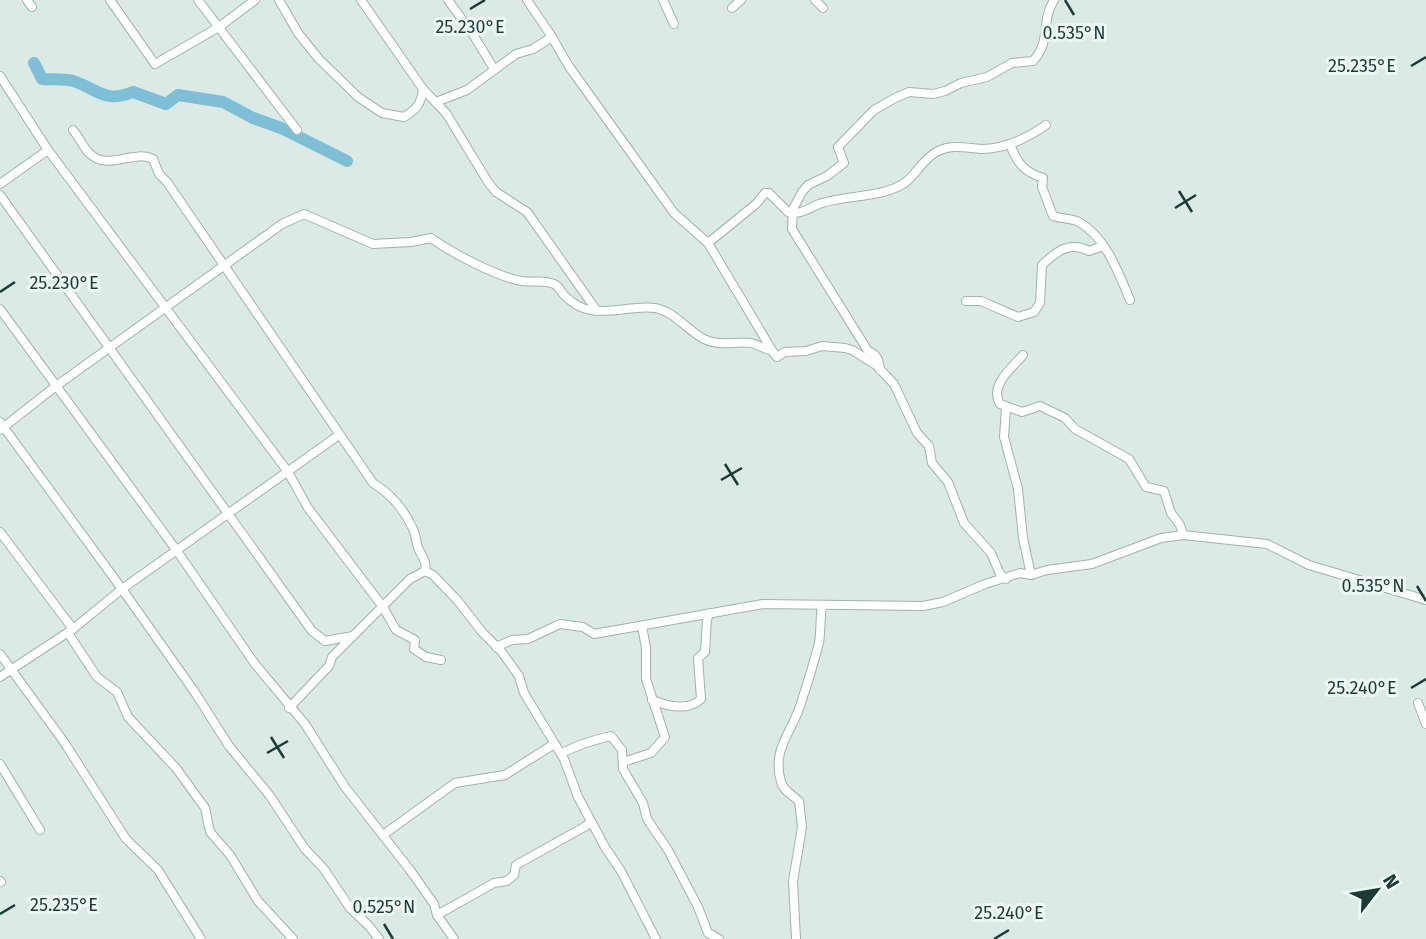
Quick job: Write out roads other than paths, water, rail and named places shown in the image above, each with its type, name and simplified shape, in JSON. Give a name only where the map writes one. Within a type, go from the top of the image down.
[{"type":"street","points":[[110,0],[155,64],[219,27],[255,0]]},
{"type":"street","points":[[198,0],[297,130]]},
{"type":"street","points":[[279,0],[298,33],[318,59],[358,97],[378,110],[404,117],[422,101],[423,89]]},
{"type":"street","points":[[361,0],[423,89],[446,113],[488,182],[496,192],[527,212],[597,311]]},
{"type":"street","points":[[448,0],[495,69]]},
{"type":"street","points":[[527,0],[568,65],[674,213],[708,243],[776,357]]},
{"type":"street","points":[[663,0],[674,24]]},
{"type":"street","points":[[732,8],[741,0]]},
{"type":"street","points":[[815,0],[823,8]]},
{"type":"street","points":[[880,370],[875,353],[869,351],[792,229],[792,213],[808,185],[827,176],[844,163],[838,147],[874,110],[909,92],[933,94],[945,91],[961,83],[987,77],[1012,63],[1033,61],[1044,47],[1046,14],[1054,0]]},
{"type":"street","points":[[436,102],[467,90],[516,54],[552,37]]},
{"type":"street","points":[[0,76],[48,150],[288,472],[316,519],[383,607],[396,630],[415,640],[414,649],[426,657],[441,660]]},
{"type":"street","points":[[708,243],[756,204],[765,192],[792,213],[803,213],[816,205],[896,187],[906,182],[920,164],[939,150],[957,146],[979,149],[1010,144],[1046,125]]},
{"type":"street","points":[[73,130],[90,154],[106,162],[146,156],[153,159],[159,174],[339,435],[373,483],[391,495],[406,517],[426,564],[425,571]]},
{"type":"street","points":[[1010,144],[1013,155],[1025,170],[1044,178],[1042,187],[1053,216],[1081,223],[1096,233],[1130,300]]},
{"type":"street","points":[[0,184],[48,150]]},
{"type":"street","points":[[0,195],[312,631],[325,641],[353,636]]},
{"type":"street","points":[[379,939],[350,908],[324,869],[305,849],[270,796],[229,746],[122,589],[1,427],[282,224],[304,214],[373,244],[431,238],[465,259],[505,275],[522,281],[543,280],[558,285],[563,294],[576,304],[597,311],[655,308],[683,323],[705,340],[724,344],[754,343],[763,349],[771,350],[776,357]]},
{"type":"street","points":[[965,301],[981,301],[1018,317],[1034,313],[1040,303],[1042,265],[1048,259],[1069,246],[1078,246],[1089,251],[1103,246]]},
{"type":"street","points":[[0,309],[177,551],[255,664],[305,724],[340,779],[434,904],[437,915],[454,939]]},
{"type":"street","points":[[776,357],[785,352],[806,351],[822,346],[845,348],[880,370],[894,384],[916,433],[929,446],[932,463],[948,482],[964,523],[991,553],[1000,574],[1006,579]]},
{"type":"street","points":[[1023,355],[1012,365],[996,390],[995,396],[1000,404],[1022,412],[1038,405],[1043,407],[1065,418],[1074,429],[1129,459],[1146,487],[1164,491],[1171,513],[1183,534]]},
{"type":"street","points":[[1006,408],[1003,437],[1018,489],[1023,538],[1031,575]]},
{"type":"street","points":[[0,677],[71,631],[122,589],[339,435]]},
{"type":"street","points":[[0,531],[71,631],[92,671],[114,689],[128,717],[176,768],[205,808],[210,832],[230,855],[258,901],[293,939]]},
{"type":"street","points":[[496,647],[512,640],[528,639],[560,624],[583,628],[594,634],[763,604],[923,606],[943,602],[1020,573],[1031,575],[1092,564],[1161,538],[1183,534],[1267,544],[1309,565],[1426,600]]},
{"type":"street","points":[[289,708],[329,666],[332,657],[410,579],[425,571]]},
{"type":"street","points":[[425,571],[433,575],[458,601],[519,676],[524,693],[559,750],[591,821],[621,871],[656,939]]},
{"type":"street","points":[[796,939],[793,881],[802,827],[799,801],[781,782],[779,753],[784,737],[800,709],[819,641],[822,605]]},
{"type":"street","points":[[652,700],[664,706],[690,706],[701,699],[698,658],[705,652],[707,619],[710,613]]},
{"type":"street","points":[[622,762],[650,753],[665,737],[646,679],[646,648],[642,626]]},
{"type":"street","points":[[0,654],[64,742],[126,839],[158,870],[201,939]]},
{"type":"street","points":[[1418,703],[1426,724]]},
{"type":"street","points":[[383,835],[455,783],[505,775],[551,746],[559,750],[611,736],[622,750],[623,769],[643,803],[647,819],[668,850],[698,907],[708,933],[719,939]]},
{"type":"street","points":[[0,764],[40,830]]},
{"type":"street","points":[[437,915],[494,883],[510,879],[514,875],[516,865],[591,821]]},
{"type":"waterway","points":[[34,63],[42,79],[72,81],[109,96],[133,92],[166,104],[178,95],[223,102],[347,161]]}]
